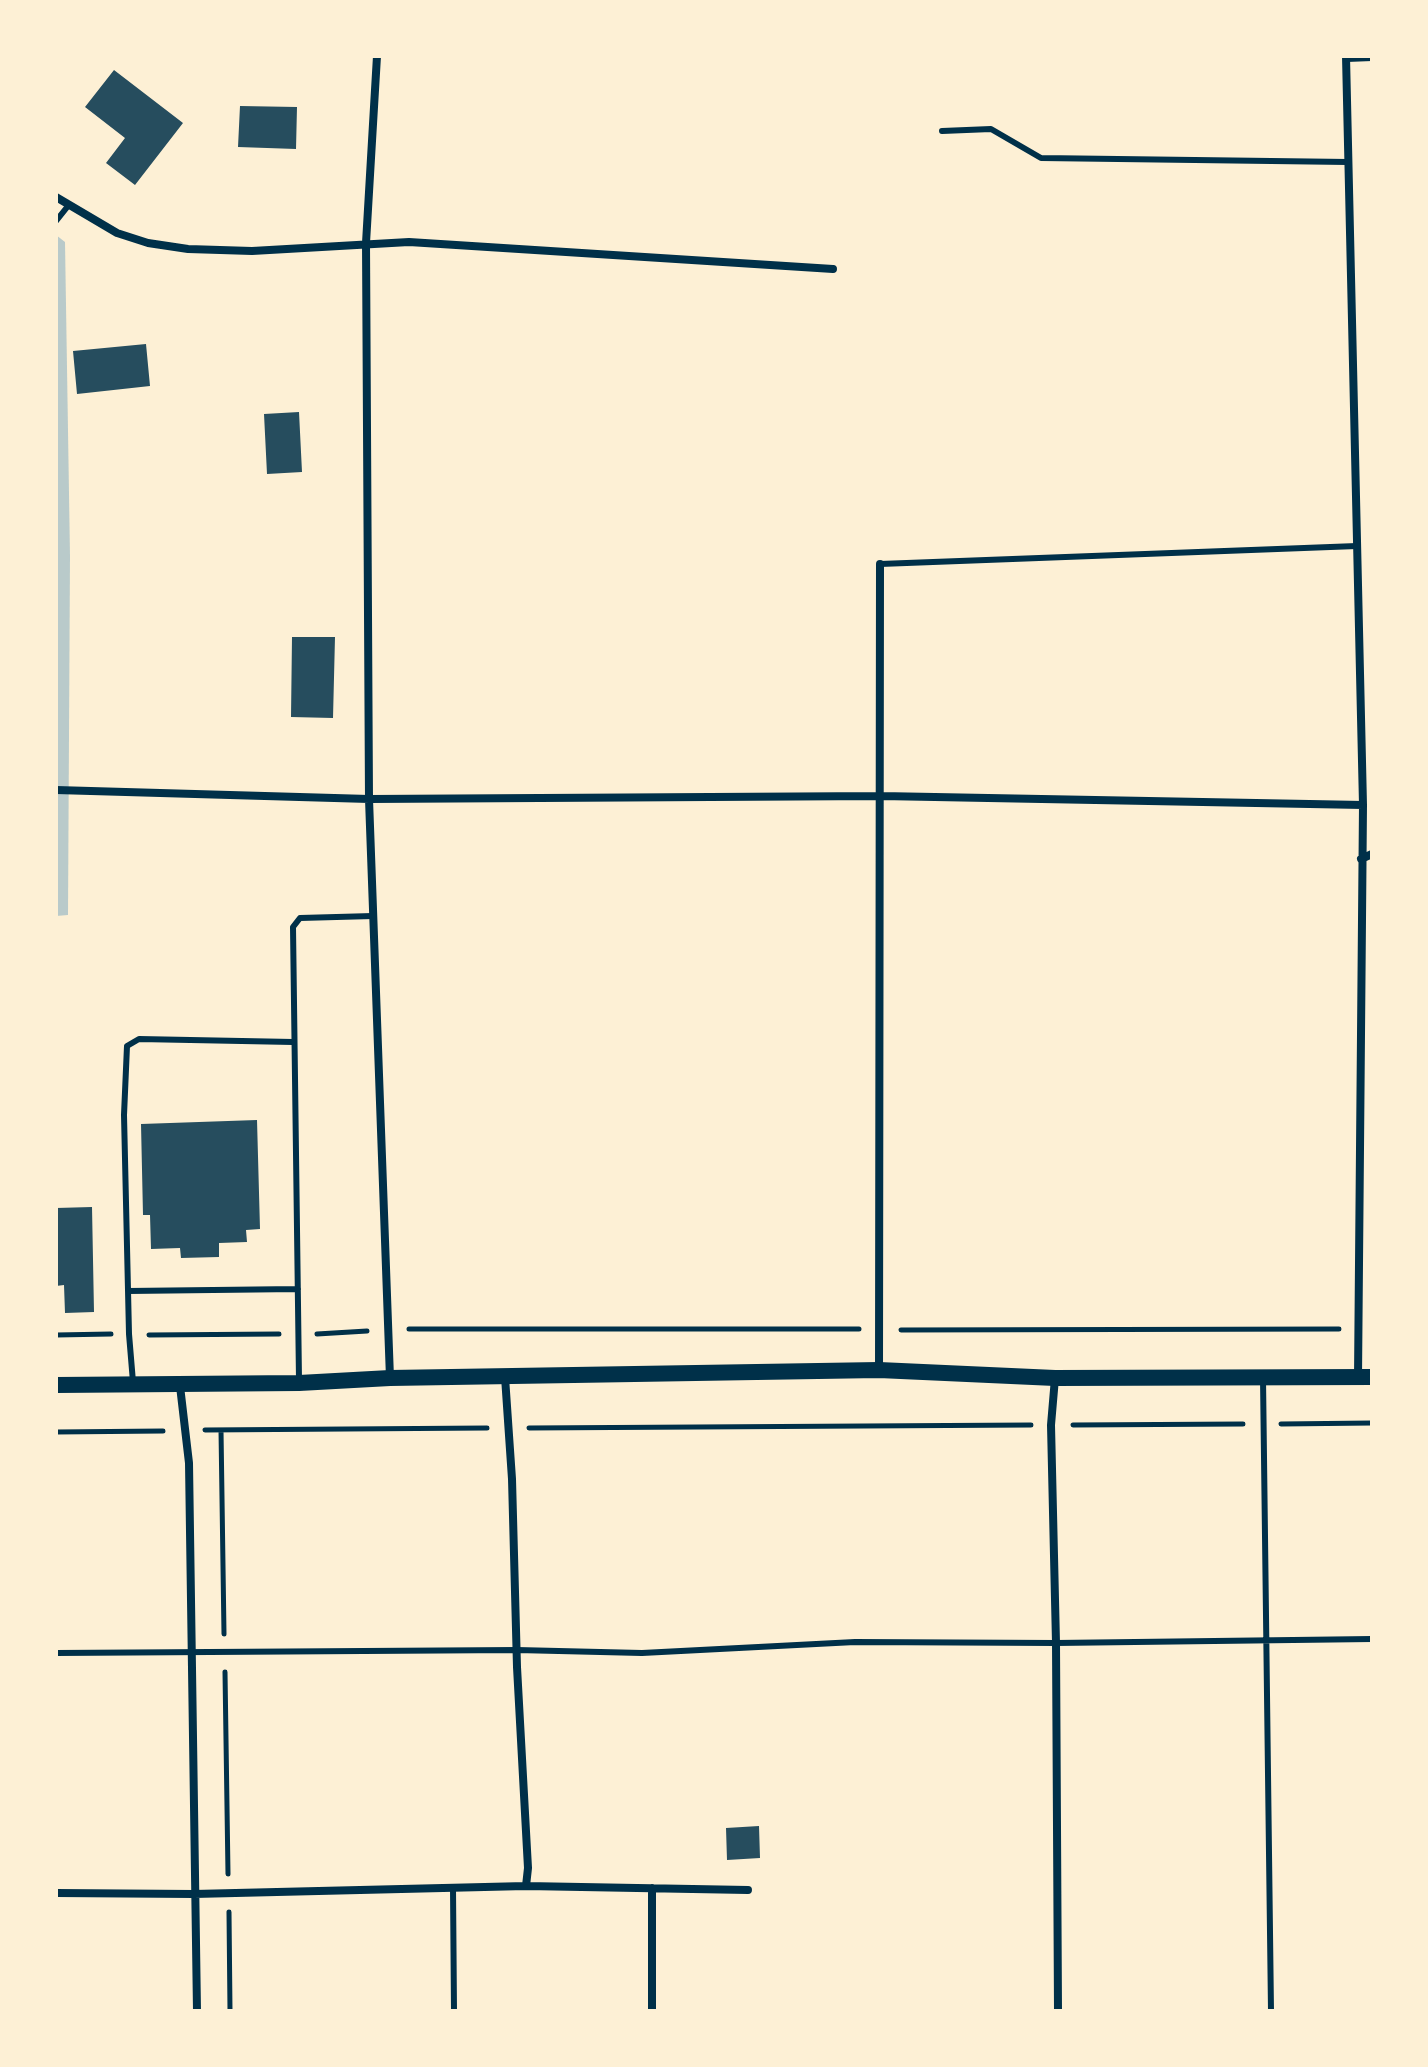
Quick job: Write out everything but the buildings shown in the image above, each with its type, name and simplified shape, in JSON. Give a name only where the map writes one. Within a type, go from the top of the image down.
[{"type":"main road","points":[[56,1385],[180,1386],[390,1378],[879,1370],[1055,1378],[1365,1377]]},
{"type":"street","points":[[377,56],[366,243],[369,799],[390,1378]]},
{"type":"street","points":[[1346,58],[1363,805],[1358,1329],[1365,1377]]},
{"type":"street","points":[[56,197],[117,233],[148,243],[188,249],[252,251],[409,242],[833,269]]},
{"type":"street","points":[[879,1370],[880,564]]},
{"type":"street","points":[[56,790],[369,799],[881,796],[1363,805]]},
{"type":"street","points":[[1361,859],[1372,854]]},
{"type":"street","points":[[505,1377],[528,1868],[526,1886]]},
{"type":"street","points":[[1055,1378],[1051,1425],[1058,2011]]},
{"type":"street","points":[[180,1386],[189,1463],[197,2011]]},
{"type":"street","points":[[56,1893],[194,1894],[526,1886],[748,1890]]},
{"type":"street","points":[[652,1888],[652,2011]]},
{"type":"lane","points":[[1346,58],[1372,58]]},
{"type":"lane","points":[[942,131],[991,129],[1041,158],[1348,162]]},
{"type":"lane","points":[[56,221],[68,206]]},
{"type":"lane","points":[[880,564],[1357,546]]},
{"type":"lane","points":[[299,1383],[293,927],[300,918],[373,916]]},
{"type":"lane","points":[[133,1384],[124,1115],[127,1046],[139,1039],[293,1042]]},
{"type":"lane","points":[[128,1291],[298,1289]]},
{"type":"lane","points":[[1263,1378],[1271,2011]]},
{"type":"lane","points":[[56,1653],[517,1650],[642,1653],[855,1642],[1372,1639]]},
{"type":"lane","points":[[453,1888],[454,2011]]},
{"type":"path","points":[[56,1335],[299,1334],[388,1330],[1358,1329]]},
{"type":"path","points":[[56,1432],[1372,1423]]},
{"type":"path","points":[[221,1430],[230,2011]]},
{"type":"shaded area","points":[[56,235],[65,242],[70,556],[68,915],[56,916]]}]
